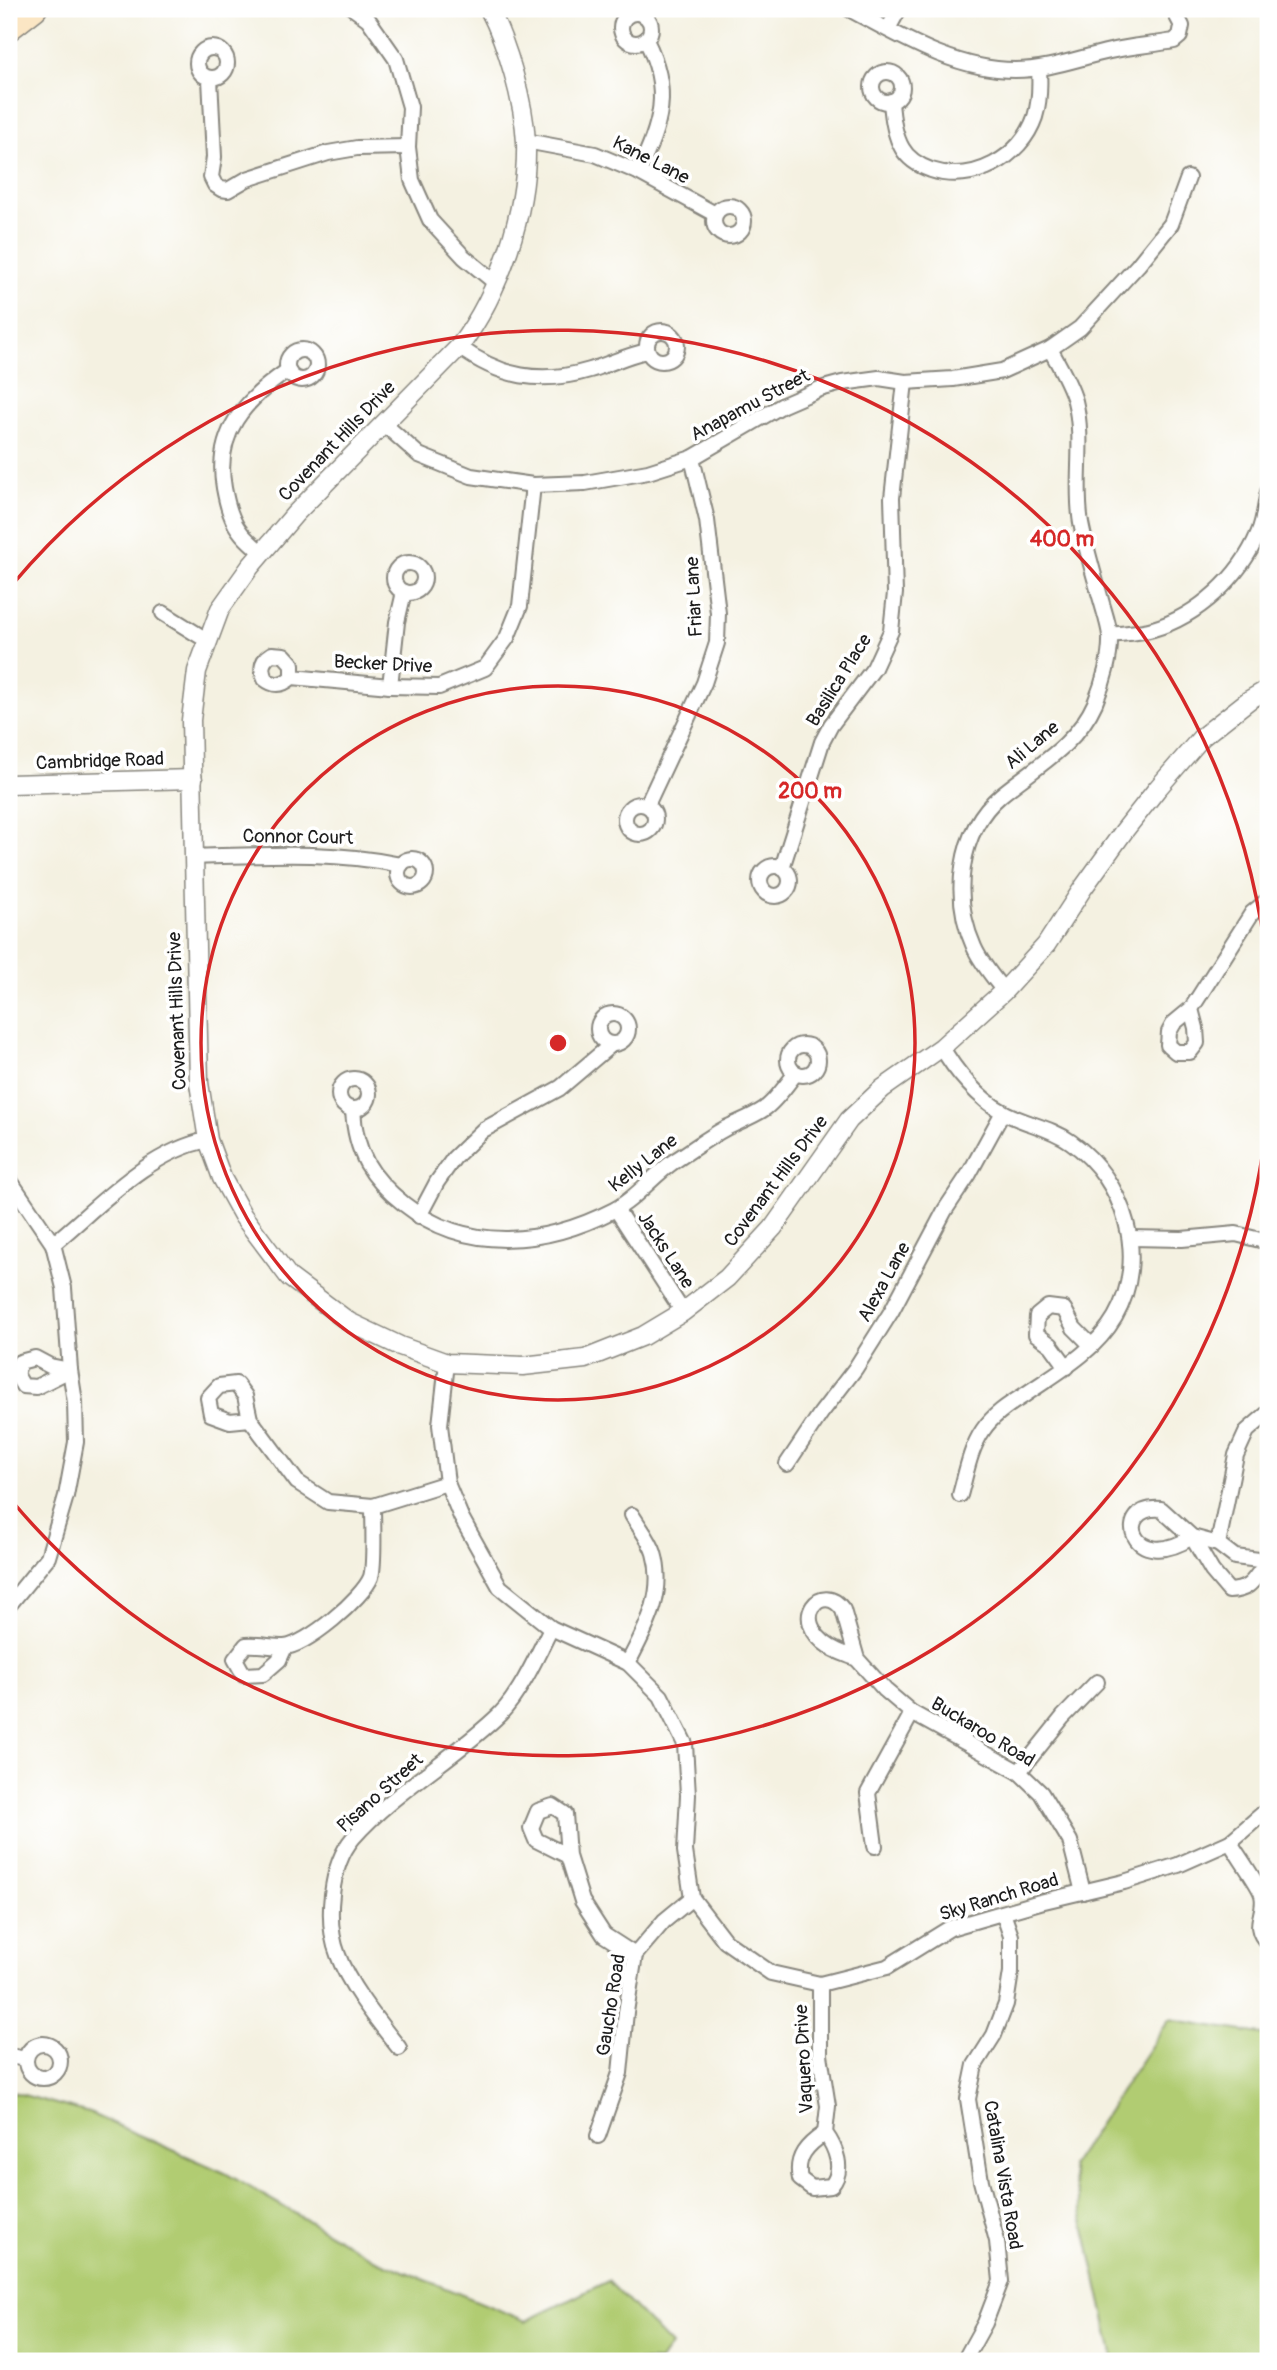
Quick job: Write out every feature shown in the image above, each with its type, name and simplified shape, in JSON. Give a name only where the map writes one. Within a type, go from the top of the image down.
[{"type":"main road","points":[[9,30],[36,9]]},
{"type":"street","points":[[354,9],[368,19],[396,59],[410,107],[408,147],[412,180],[430,220],[464,257],[497,284]]},
{"type":"street","name":"Covenant Hills Drive","points":[[489,9],[502,33],[521,107],[526,141],[524,178],[513,236],[497,284],[470,332],[458,346],[295,514],[262,553],[220,609],[197,671],[191,719],[198,1083],[208,1140],[222,1178],[243,1216],[289,1277],[349,1322],[400,1346],[447,1363],[523,1366],[585,1359],[643,1336],[683,1312],[727,1278],[773,1227],[849,1120],[882,1089],[942,1047],[1003,991],[1046,944],[1124,831],[1202,737],[1249,700],[1268,689]]},
{"type":"street","points":[[849,9],[936,53],[986,67],[1013,70],[1039,69],[1108,51],[1174,41],[1180,36],[1182,26],[1173,9]]},
{"type":"street","points":[[888,29],[899,9]]},
{"type":"street","points":[[638,172],[655,137],[662,98],[656,60],[646,40]]},
{"type":"street","points":[[891,101],[892,121],[902,149],[918,165],[942,174],[972,174],[997,162],[1017,147],[1034,118],[1040,94],[1039,69]]},
{"type":"street","points":[[210,79],[214,157],[211,177],[221,189],[228,190],[247,179],[328,153],[357,148],[408,147]]},
{"type":"street","name":"Kane Lane","points":[[526,141],[595,154],[638,172],[715,214]]},
{"type":"street","name":"Anapamu Street","points":[[384,424],[419,455],[471,476],[533,485],[585,483],[648,472],[692,458],[783,405],[842,383],[879,378],[905,382],[973,377],[1002,371],[1050,349],[1080,328],[1138,265],[1171,224],[1188,178]]},
{"type":"street","points":[[458,346],[480,362],[500,371],[528,377],[562,377],[647,351]]},
{"type":"street","name":"Ali Lane","points":[[1003,991],[975,948],[968,929],[961,899],[962,871],[967,851],[985,812],[999,797],[1056,753],[1083,724],[1101,684],[1110,635],[1078,505],[1075,401],[1063,371],[1050,349]]},
{"type":"street","points":[[262,553],[241,533],[230,512],[221,471],[222,453],[228,434],[242,410],[256,395],[287,371]]},
{"type":"street","name":"Basilica Place","points":[[782,868],[822,742],[831,725],[874,668],[891,631],[895,593],[892,498],[905,382]]},
{"type":"street","name":"Friar Lane","points":[[647,805],[704,683],[717,643],[718,613],[707,520],[692,458]]},
{"type":"street","name":"Becker Drive","points":[[292,677],[390,686],[439,687],[485,667],[507,638],[520,606],[533,485]]},
{"type":"street","points":[[1110,635],[1152,629],[1179,618],[1208,599],[1239,568],[1259,533],[1268,492]]},
{"type":"street","points":[[390,686],[397,622],[404,592]]},
{"type":"street","points":[[163,613],[208,641]]},
{"type":"street","name":"Cambridge Road","points":[[9,784],[192,779]]},
{"type":"street","name":"Connor Court","points":[[194,857],[326,854],[369,858],[401,865]]},
{"type":"street","points":[[1191,1009],[1252,912],[1268,900]]},
{"type":"street","points":[[419,1216],[437,1182],[454,1158],[483,1130],[560,1088],[612,1044]]},
{"type":"street","points":[[942,1047],[965,1079],[1003,1112],[1061,1136],[1099,1167],[1116,1194],[1130,1238],[1128,1276],[1120,1305],[1110,1324],[1067,1367],[1002,1409],[990,1421],[974,1449],[960,1495]]},
{"type":"street","name":"Kelly Lane","points":[[353,1110],[353,1121],[362,1155],[382,1186],[419,1216],[454,1233],[506,1240],[557,1233],[616,1209],[667,1165],[723,1130],[766,1108],[796,1073]]},
{"type":"street","name":"Alexa Lane","points":[[787,1464],[855,1369],[891,1312],[945,1210],[969,1174],[1003,1112]]},
{"type":"street","points":[[53,1244],[145,1167],[190,1143],[208,1140]]},
{"type":"street","points":[[9,1179],[53,1244],[64,1288],[69,1370],[75,1402],[76,1443],[66,1496],[48,1557],[9,1605]]},
{"type":"street","name":"Jacks Lane","points":[[616,1209],[683,1312]]},
{"type":"street","points":[[1130,1238],[1182,1239],[1236,1234],[1268,1242]]},
{"type":"street","points":[[1067,1367],[1051,1345],[1037,1334],[1037,1316],[1048,1307],[1065,1309],[1074,1328],[1091,1345]]},
{"type":"street","name":"Sky Ranch Road","points":[[447,1363],[440,1425],[447,1483],[461,1517],[500,1587],[551,1628],[628,1663],[661,1696],[685,1744],[688,1795],[685,1851],[692,1898],[725,1941],[771,1973],[820,1984],[887,1967],[950,1928],[1178,1865],[1230,1842],[1268,1809]]},
{"type":"street","points":[[1218,1545],[1236,1455],[1247,1431],[1268,1413]]},
{"type":"street","points":[[250,1419],[297,1482],[328,1502],[373,1506],[447,1483]]},
{"type":"street","points":[[285,1647],[309,1636],[348,1608],[371,1577],[373,1506]]},
{"type":"street","points":[[628,1663],[652,1616],[659,1581],[653,1551],[632,1515]]},
{"type":"street","points":[[1192,1537],[1218,1545],[1235,1557],[1268,1561],[1251,1584],[1240,1591],[1229,1591],[1212,1571],[1192,1537]]},
{"type":"street","name":"Pisano Street","points":[[399,2048],[366,2005],[337,1954],[330,1914],[337,1868],[352,1839],[395,1800],[502,1713],[532,1667],[551,1628]]},
{"type":"street","name":"Buckaroo Road","points":[[857,1659],[885,1690],[912,1713],[1018,1772],[1041,1793],[1070,1842],[1083,1892]]},
{"type":"street","points":[[1018,1772],[1063,1717],[1097,1682]]},
{"type":"street","points":[[875,1846],[868,1793],[912,1713]]},
{"type":"street","points":[[1230,1842],[1265,1896],[1259,1922],[1261,1936],[1268,1943]]},
{"type":"street","points":[[568,1856],[582,1901],[604,1935],[635,1955]]},
{"type":"street","name":"Gaucho Road","points":[[598,2136],[620,2073],[635,1955],[664,1921],[692,1898]]},
{"type":"street","name":"Catalina Vista Road","points":[[964,2361],[985,2323],[1001,2281],[997,2241],[981,2181],[968,2099],[975,2065],[994,2035],[1006,2004],[1011,1972],[1011,1936],[1003,1913]]},
{"type":"street","name":"Vaquero Drive","points":[[820,1984],[820,2055],[828,2106],[825,2133]]},
{"type":"street","points":[[9,2056],[26,2059]]},
{"type":"green space","points":[[1169,2019],[1268,2035],[1268,2361],[1110,2361],[1113,2354],[1071,2166]]},
{"type":"green space","points":[[9,2091],[89,2113],[225,2173],[374,2259],[526,2321],[608,2281],[671,2345],[660,2361],[9,2361]]}]
